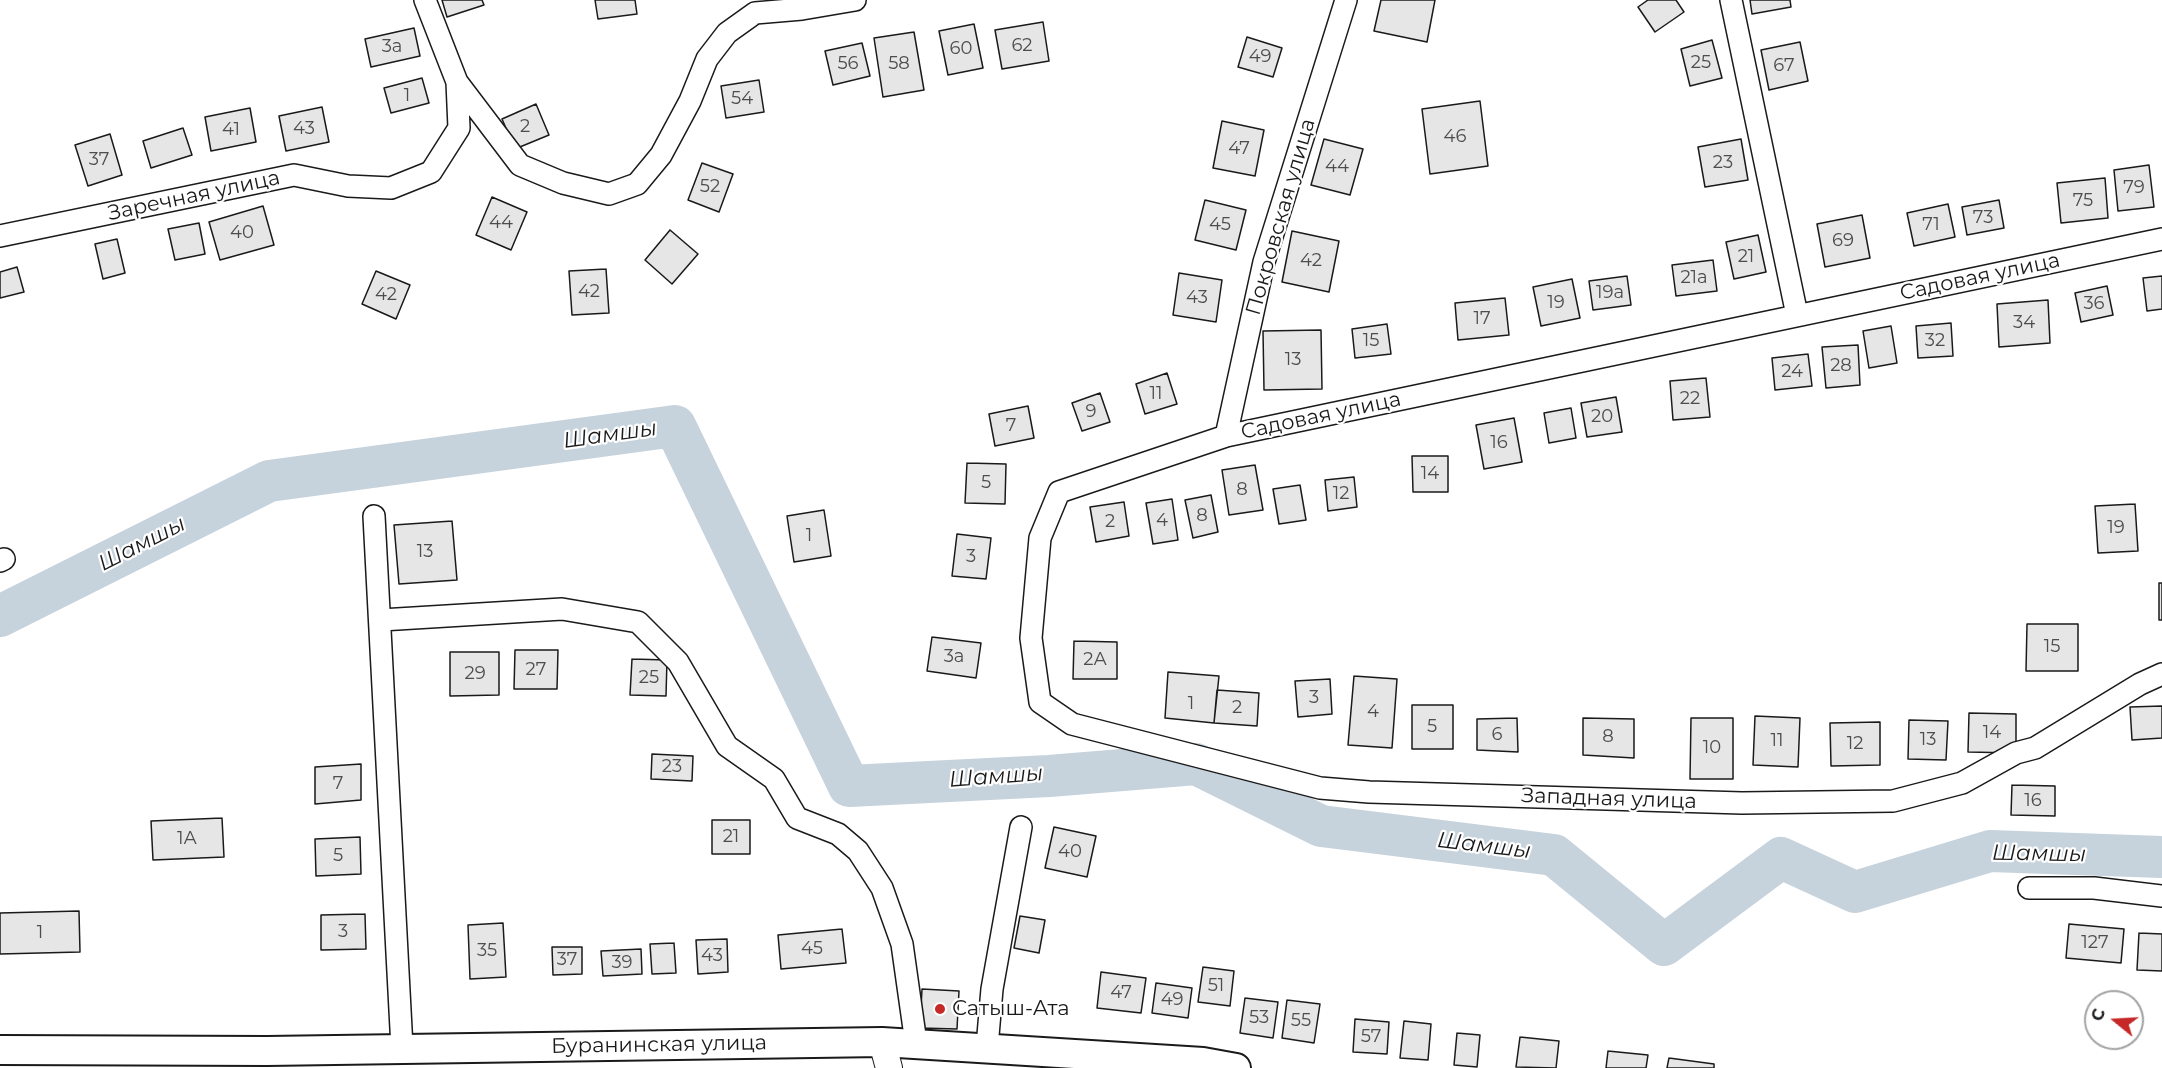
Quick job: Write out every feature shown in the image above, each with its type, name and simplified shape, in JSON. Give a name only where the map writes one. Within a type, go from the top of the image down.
[{"type":"main road","name":"Буранинская улица","points":[[0,1050],[268,1060],[402,1048],[885,1055],[916,1043],[1203,1062],[1236,1068]]},
{"type":"street","points":[[425,0],[457,82],[520,165],[563,183],[609,194],[637,184],[661,155],[690,101],[707,59],[727,33],[755,13],[802,9],[855,0]]},
{"type":"street","name":"Покровская улица","points":[[1226,436],[1264,262],[1346,0]]},
{"type":"street","points":[[1731,0],[1797,315]]},
{"type":"street","name":"Заречная улица","points":[[0,236],[294,175],[348,186],[391,188],[431,172],[459,128],[457,82]]},
{"type":"street","name":"Садовая улица","points":[[1040,702],[1031,638],[1040,538],[1059,492],[1226,436],[2162,239]]},
{"type":"street","points":[[374,516],[402,1048]]},
{"type":"street","points":[[381,621],[562,609],[638,622],[678,662],[727,746],[774,778],[797,818],[838,834],[858,851],[882,888],[902,944],[916,1043]]},
{"type":"street","name":"Западная улица","points":[[1040,702],[1072,724],[1320,788],[1380,792],[1742,803],[1893,801],[1962,783],[2016,753],[2035,748],[2140,684],[2162,674]]},
{"type":"street","points":[[987,1047],[992,989],[1021,827]]},
{"type":"street","points":[[2029,888],[2094,888],[2162,896]]},
{"type":"building","points":[[442,0],[482,0],[484,5],[447,17]]},
{"type":"building","points":[[595,0],[635,0],[637,14],[598,19]]},
{"type":"building","points":[[1381,0],[1435,0],[1427,42],[1374,31]]},
{"type":"building","points":[[1648,0],[1676,0],[1684,12],[1655,32],[1638,7]]},
{"type":"building","points":[[1750,0],[1790,0],[1791,7],[1752,14]]},
{"type":"building","points":[[1043,22],[1049,61],[1002,69],[995,30]]},
{"type":"building","points":[[974,24],[983,68],[948,75],[939,31]]},
{"type":"building","points":[[414,28],[420,56],[371,67],[365,39]]},
{"type":"building","points":[[914,32],[924,90],[883,97],[874,38]]},
{"type":"building","points":[[1247,37],[1282,48],[1273,77],[1238,67]]},
{"type":"building","points":[[1712,40],[1722,78],[1690,86],[1681,49]]},
{"type":"building","points":[[1800,42],[1808,81],[1769,90],[1761,50]]},
{"type":"building","points":[[862,43],[870,76],[833,85],[825,51]]},
{"type":"building","points":[[422,78],[429,103],[391,113],[384,88]]},
{"type":"building","points":[[759,80],[764,112],[726,118],[721,86]]},
{"type":"building","points":[[1480,101],[1488,166],[1430,174],[1422,109]]},
{"type":"building","points":[[536,104],[549,135],[515,149],[502,119]]},
{"type":"building","points":[[322,107],[329,142],[286,151],[279,116]]},
{"type":"building","points":[[250,108],[256,142],[211,151],[205,117]]},
{"type":"building","points":[[1222,121],[1264,130],[1255,176],[1213,168]]},
{"type":"building","points":[[183,128],[192,155],[151,168],[143,141]]},
{"type":"building","points":[[110,134],[122,175],[88,186],[75,145]]},
{"type":"building","points":[[1324,139],[1363,149],[1350,195],[1311,185]]},
{"type":"building","points":[[1741,139],[1748,180],[1705,187],[1698,147]]},
{"type":"building","points":[[702,163],[733,174],[719,212],[688,200]]},
{"type":"building","points":[[2149,165],[2154,207],[2118,211],[2114,170]]},
{"type":"building","points":[[2105,178],[2108,218],[2061,223],[2057,183]]},
{"type":"building","points":[[492,197],[527,212],[511,250],[476,235]]},
{"type":"building","points":[[1205,200],[1246,210],[1236,250],[1195,240]]},
{"type":"building","points":[[1999,200],[2004,228],[1967,235],[1962,207]]},
{"type":"building","points":[[1948,204],[1955,237],[1914,246],[1907,213]]},
{"type":"building","points":[[263,206],[274,245],[220,260],[209,222]]},
{"type":"building","points":[[1862,215],[1870,258],[1825,267],[1817,224]]},
{"type":"building","points":[[199,223],[205,254],[175,260],[168,229]]},
{"type":"building","points":[[670,230],[698,254],[672,284],[645,260]]},
{"type":"building","points":[[1292,231],[1339,241],[1329,292],[1282,282]]},
{"type":"building","points":[[1758,235],[1766,272],[1734,279],[1726,242]]},
{"type":"building","points":[[117,239],[125,273],[103,279],[95,244]]},
{"type":"building","points":[[1713,260],[1717,291],[1676,296],[1672,265]]},
{"type":"building","points":[[17,267],[24,292],[0,298],[0,272]]},
{"type":"building","points":[[606,269],[609,313],[572,315],[569,271]]},
{"type":"building","points":[[376,271],[410,285],[396,319],[362,304]]},
{"type":"building","points":[[1179,273],[1222,280],[1216,322],[1173,315]]},
{"type":"building","points":[[1627,276],[1631,305],[1593,310],[1589,281]]},
{"type":"building","points":[[2162,276],[2162,309],[2147,311],[2143,278]]},
{"type":"building","points":[[1572,279],[1580,318],[1541,326],[1533,287]]},
{"type":"building","points":[[2107,286],[2113,315],[2081,322],[2075,293]]},
{"type":"building","points":[[1505,298],[1509,335],[1458,340],[1455,303]]},
{"type":"building","points":[[2048,300],[2050,343],[1999,347],[1997,304]]},
{"type":"building","points":[[1951,323],[1953,356],[1918,358],[1916,326]]},
{"type":"building","points":[[1387,324],[1391,354],[1355,358],[1352,329]]},
{"type":"building","points":[[1891,326],[1897,363],[1869,368],[1863,331]]},
{"type":"building","points":[[1321,330],[1322,389],[1264,390],[1263,331]]},
{"type":"building","points":[[1858,345],[1860,385],[1826,388],[1822,347]]},
{"type":"building","points":[[1808,354],[1812,386],[1775,390],[1772,358]]},
{"type":"building","points":[[1167,373],[1177,404],[1145,414],[1136,384]]},
{"type":"building","points":[[1706,378],[1710,417],[1673,420],[1670,381]]},
{"type":"building","points":[[1100,393],[1110,422],[1082,431],[1072,403]]},
{"type":"building","points":[[1616,397],[1622,432],[1587,437],[1581,403]]},
{"type":"building","points":[[1028,406],[1034,438],[995,446],[989,414]]},
{"type":"building","points":[[1571,408],[1576,438],[1549,443],[1544,413]]},
{"type":"building","points":[[1514,418],[1522,462],[1484,469],[1476,425]]},
{"type":"building","points":[[1412,456],[1448,456],[1448,492],[1413,492]]},
{"type":"building","points":[[967,463],[1006,464],[1005,504],[965,503]]},
{"type":"building","points":[[1255,465],[1263,510],[1229,515],[1222,470]]},
{"type":"building","points":[[1354,477],[1357,507],[1328,511],[1325,480]]},
{"type":"building","points":[[1300,485],[1306,520],[1279,524],[1273,489]]},
{"type":"building","points":[[1211,495],[1218,532],[1193,538],[1185,500]]},
{"type":"building","points":[[1172,499],[1178,540],[1153,544],[1146,503]]},
{"type":"building","points":[[1124,502],[1129,536],[1096,542],[1090,507]]},
{"type":"building","points":[[2135,504],[2138,551],[2098,553],[2095,506]]},
{"type":"building","points":[[824,510],[831,556],[794,562],[787,516]]},
{"type":"building","points":[[452,521],[457,580],[399,584],[394,525]]},
{"type":"building","points":[[957,534],[991,538],[986,579],[952,576]]},
{"type":"building","points":[[2159,583],[2162,583],[2162,620],[2159,620]]},
{"type":"building","points":[[2027,624],[2078,624],[2078,671],[2026,671]]},
{"type":"building","points":[[932,637],[981,643],[976,678],[927,671]]},
{"type":"building","points":[[1074,641],[1117,642],[1117,679],[1073,679]]},
{"type":"building","points":[[515,650],[558,650],[557,689],[514,689]]},
{"type":"building","points":[[450,652],[499,652],[499,695],[450,696]]},
{"type":"building","points":[[632,659],[667,660],[666,696],[630,695]]},
{"type":"building","points":[[1168,672],[1219,676],[1214,723],[1165,718]]},
{"type":"building","points":[[1354,676],[1397,679],[1392,748],[1348,745]]},
{"type":"building","points":[[1330,679],[1332,714],[1298,717],[1295,681]]},
{"type":"building","points":[[1217,690],[1259,693],[1257,726],[1214,723]]},
{"type":"building","points":[[1412,705],[1453,705],[1453,749],[1412,749]]},
{"type":"building","points":[[2162,706],[2162,738],[2132,740],[2130,707]]},
{"type":"building","points":[[1969,713],[2016,714],[2016,753],[1968,752]]},
{"type":"building","points":[[1755,716],[1800,718],[1798,767],[1753,765]]},
{"type":"building","points":[[1517,718],[1518,752],[1477,750],[1477,719]]},
{"type":"building","points":[[1583,718],[1634,719],[1634,758],[1583,755]]},
{"type":"building","points":[[1691,718],[1733,718],[1733,779],[1690,779]]},
{"type":"building","points":[[1909,720],[1948,721],[1946,760],[1908,759]]},
{"type":"building","points":[[1880,722],[1880,765],[1831,766],[1830,723]]},
{"type":"building","points":[[652,754],[693,756],[692,781],[651,779]]},
{"type":"building","points":[[361,764],[361,800],[315,804],[315,767]]},
{"type":"building","points":[[2012,785],[2055,786],[2055,816],[2011,815]]},
{"type":"building","points":[[222,818],[224,857],[153,860],[151,821]]},
{"type":"building","points":[[712,820],[750,820],[750,854],[712,854]]},
{"type":"building","points":[[1054,827],[1096,836],[1087,877],[1045,868]]},
{"type":"building","points":[[360,837],[361,874],[316,876],[315,839]]},
{"type":"building","points":[[79,911],[80,952],[0,954],[0,913]]},
{"type":"building","points":[[365,914],[366,949],[321,950],[321,915]]},
{"type":"building","points":[[1020,916],[1045,920],[1039,953],[1014,948]]},
{"type":"building","points":[[503,923],[506,977],[470,979],[468,925]]},
{"type":"building","points":[[2069,924],[2124,929],[2121,963],[2066,958]]},
{"type":"building","points":[[842,929],[846,963],[781,969],[778,935]]},
{"type":"building","points":[[2139,933],[2162,934],[2162,971],[2137,970]]},
{"type":"building","points":[[727,939],[728,972],[698,974],[696,940]]},
{"type":"building","points":[[674,943],[676,973],[652,974],[650,944]]},
{"type":"building","points":[[552,947],[582,947],[582,974],[553,975]]},
{"type":"building","points":[[641,949],[642,974],[603,976],[601,951]]},
{"type":"building","points":[[1203,967],[1234,971],[1230,1006],[1198,1002]]},
{"type":"building","points":[[1101,972],[1146,978],[1141,1013],[1097,1008]]},
{"type":"building","points":[[1156,983],[1192,988],[1188,1018],[1152,1013]]},
{"type":"building","name":"Сатыш-Ата","points":[[922,989],[959,991],[957,1029],[920,1028]]},
{"type":"building","points":[[1245,998],[1278,1002],[1273,1038],[1240,1033]]},
{"type":"building","points":[[1287,1000],[1320,1004],[1314,1043],[1282,1038]]},
{"type":"building","points":[[1355,1019],[1389,1022],[1387,1054],[1353,1052]]},
{"type":"building","points":[[1404,1021],[1431,1024],[1428,1060],[1400,1058]]},
{"type":"building","points":[[1457,1033],[1480,1035],[1477,1067],[1454,1065]]},
{"type":"building","points":[[1520,1037],[1559,1041],[1556,1068],[1516,1067]]},
{"type":"building","points":[[1608,1051],[1648,1055],[1646,1068],[1606,1068]]},
{"type":"building","points":[[1669,1058],[1714,1064],[1714,1068],[1667,1068]]},
{"type":"waterway","name":"Шамшы","points":[[0,616],[269,481],[675,426],[849,786],[1049,776],[1196,764],[1321,826],[1554,855],[1664,945],[1781,858],[1855,892],[1990,851],[2162,857]]},
{"type":"place","name":"Сатыш-Ата","points":[[940,1009]]}]
